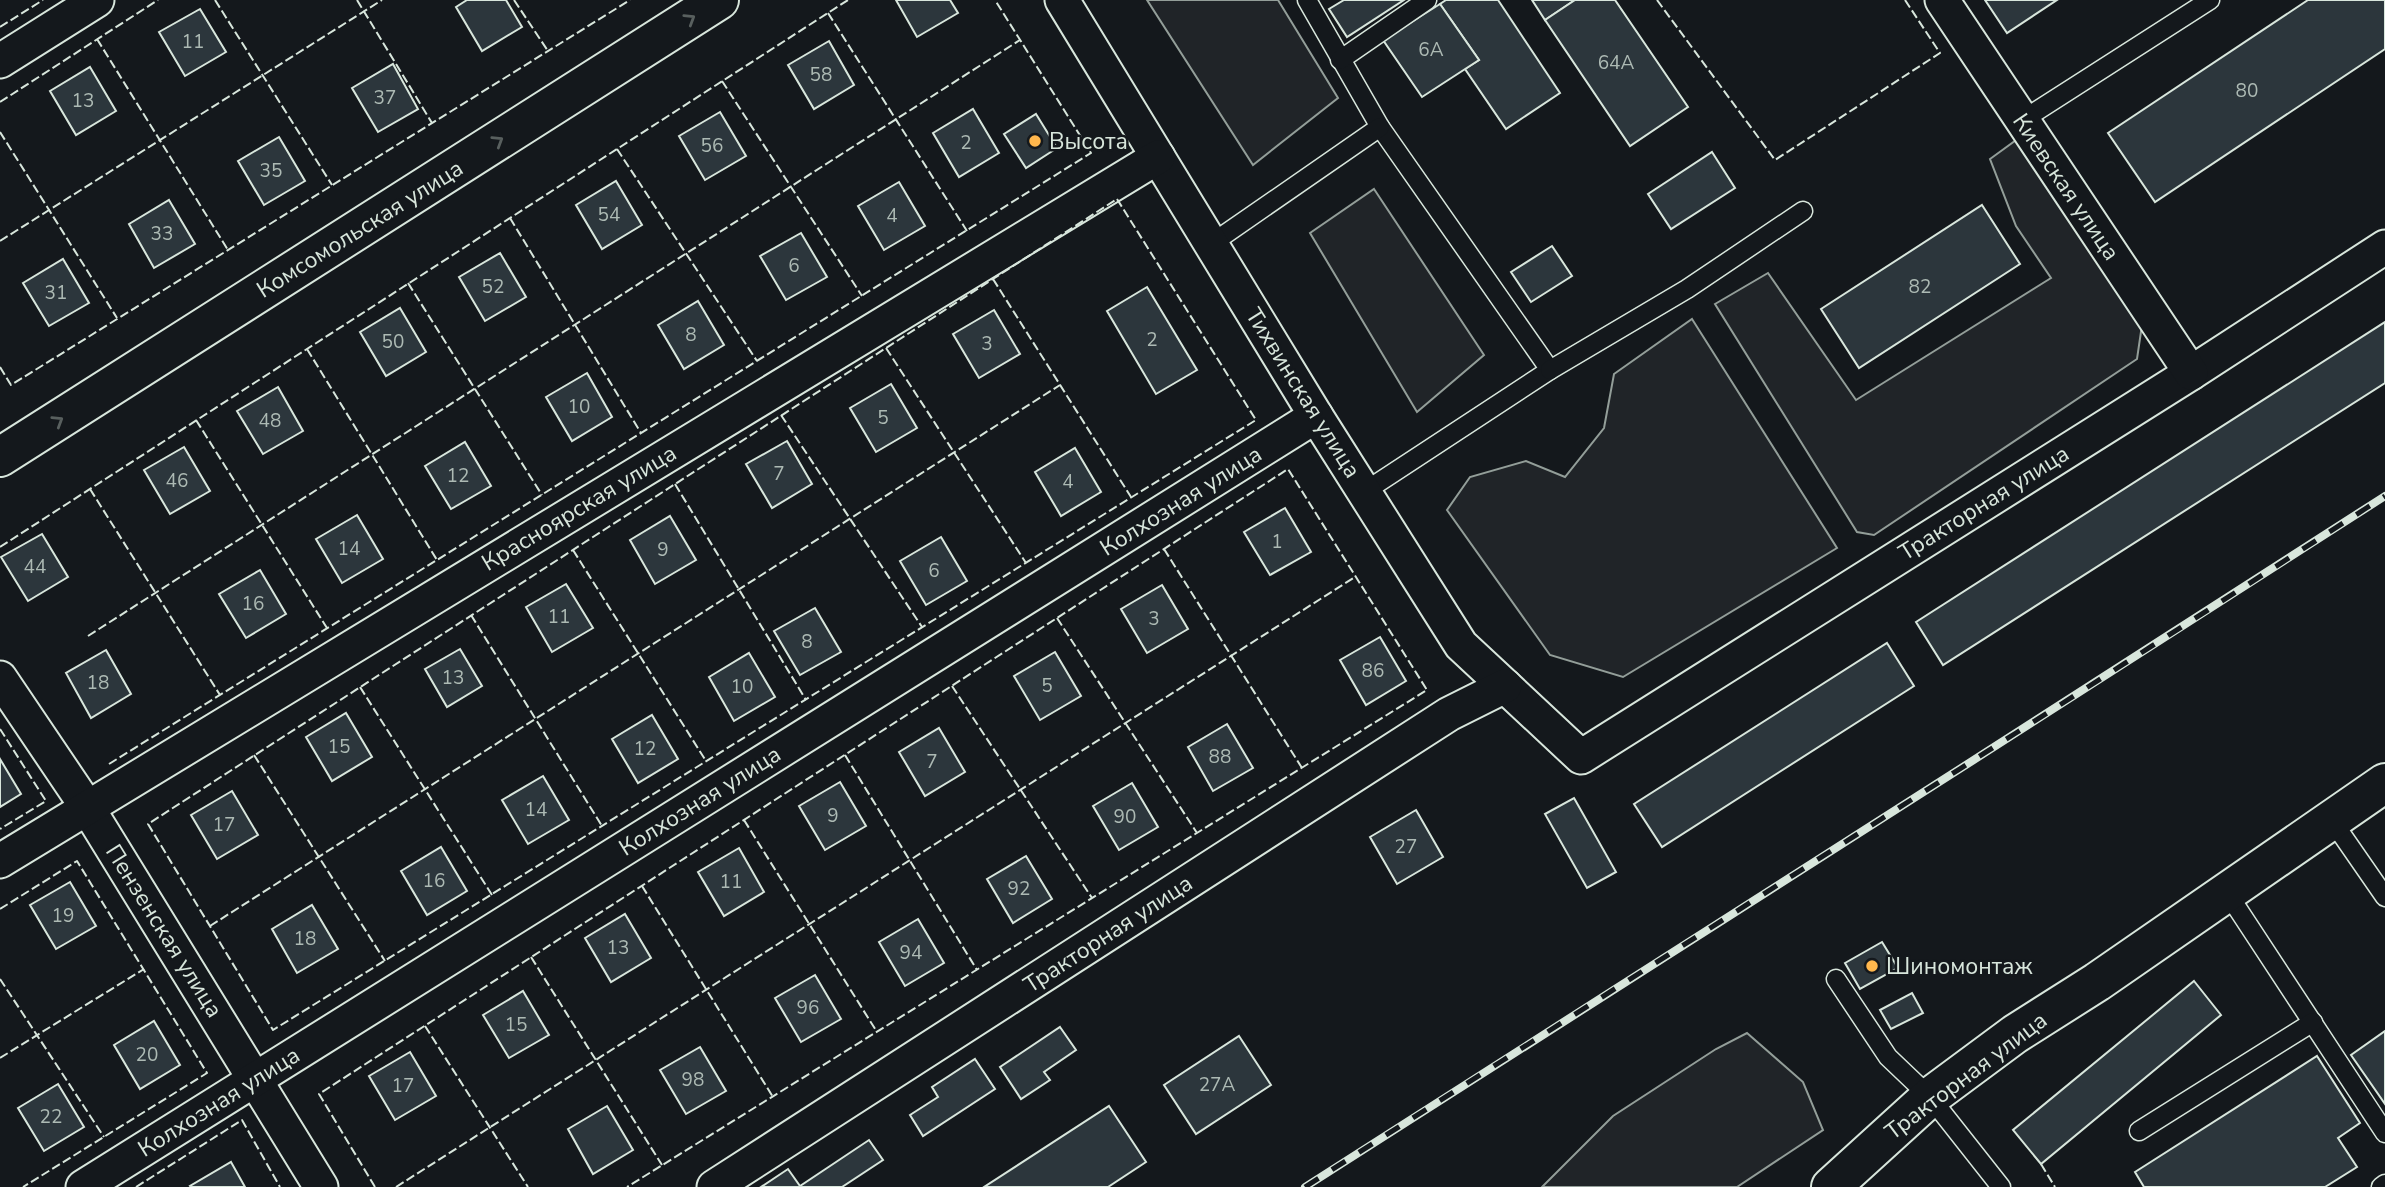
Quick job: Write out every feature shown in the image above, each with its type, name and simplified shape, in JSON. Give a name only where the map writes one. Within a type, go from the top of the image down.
[{"type":"main road","name":"Комсомольская улица","points":[[0,457],[719,0]]},
{"type":"main road","name":"Тракторная улица","points":[[1831,1187],[1930,1097],[2015,1034],[2097,982],[2385,783]]},
{"type":"street","points":[[0,61],[97,0]]},
{"type":"street","name":"Тихвинская улица","points":[[1062,0],[1461,645],[1581,757]]},
{"type":"street","name":"Киевская улица","points":[[1941,0],[2191,373]]},
{"type":"street","name":"Красноярская улица","points":[[0,861],[1158,157]]},
{"type":"street","name":"Тракторная улица","points":[[1581,757],[2191,373],[2385,247]]},
{"type":"street","name":"Колхозная улица","points":[[83,1187],[1317,416]]},
{"type":"street","name":"Пензенская улица","points":[[0,678],[87,807],[321,1187]]},
{"type":"street","name":"Тракторная улица","points":[[714,1187],[1449,715],[1505,686]]},
{"type":"lane","points":[[1307,0],[1380,127],[1550,370]]},
{"type":"lane","points":[[1340,60],[1427,0]]},
{"type":"lane","points":[[2021,121],[2210,0]]},
{"type":"lane","points":[[1211,244],[1380,127]]},
{"type":"lane","points":[[1364,492],[1550,370],[1687,289],[1802,211]]},
{"type":"lane","points":[[2331,819],[2385,897]]},
{"type":"lane","points":[[2226,891],[2385,1133]]},
{"type":"lane","points":[[1836,979],[1888,1056],[1930,1097],[2001,1187]]},
{"type":"lane","points":[[2139,1131],[2313,1022]]},
{"type":"shaded area","points":[[1147,0],[1278,0],[1338,98],[1253,165]]},
{"type":"shaded area","points":[[2019,138],[2142,325],[2137,359],[1874,535],[1857,532],[1715,304],[1768,273],[1856,400],[2051,278],[2016,226],[1990,159]]},
{"type":"shaded area","points":[[1374,189],[1484,355],[1417,412],[1310,233]]},
{"type":"shaded area","points":[[1692,319],[1837,548],[1623,677],[1550,655],[1447,510],[1470,477],[1526,461],[1565,477],[1604,428],[1614,374]]},
{"type":"shaded area","points":[[1747,1033],[1803,1082],[1823,1130],[1737,1187],[1542,1187],[1613,1116],[1716,1049]]},
{"type":"building","points":[[467,0],[506,0],[522,27],[482,51],[456,7]]},
{"type":"building","points":[[896,0],[950,0],[958,13],[917,37]]},
{"type":"building","points":[[1344,0],[1404,0],[1347,37],[1329,9]]},
{"type":"building","points":[[1446,0],[1498,0],[1560,93],[1506,129],[1465,69],[1479,60],[1440,4]]},
{"type":"building","points":[[1532,0],[1575,0],[1545,20]]},
{"type":"building","points":[[1575,0],[1615,0],[1688,107],[1630,146],[1545,20]]},
{"type":"building","points":[[1985,0],[2057,0],[2007,33]]},
{"type":"building","points":[[2308,0],[2385,0],[2385,49],[2155,202],[2108,133]]},
{"type":"building","points":[[1440,4],[1479,60],[1422,97],[1383,40]]},
{"type":"building","points":[[200,9],[226,52],[185,76],[159,32]]},
{"type":"building","points":[[829,41],[854,85],[814,109],[788,65]]},
{"type":"building","points":[[393,64],[418,109],[378,132],[352,88]]},
{"type":"building","points":[[90,67],[116,111],[76,135],[50,91]]},
{"type":"building","points":[[973,109],[999,153],[959,177],[933,133]]},
{"type":"building","points":[[720,112],[746,156],[705,180],[679,136]]},
{"type":"building","points":[[1036,114],[1057,148],[1026,168],[1004,134]]},
{"type":"building","points":[[279,137],[305,181],[264,205],[238,161]]},
{"type":"building","points":[[1712,152],[1735,188],[1671,229],[1648,194]]},
{"type":"building","points":[[616,181],[642,225],[602,249],[576,205]]},
{"type":"building","points":[[899,182],[925,226],[884,250],[858,206]]},
{"type":"building","points":[[169,200],[195,244],[154,268],[129,224]]},
{"type":"building","points":[[1982,205],[2020,264],[1859,368],[1821,309]]},
{"type":"building","points":[[801,233],[827,277],[786,300],[760,256]]},
{"type":"building","points":[[1552,246],[1572,276],[1531,302],[1511,272]]},
{"type":"building","points":[[500,253],[526,297],[485,321],[459,277]]},
{"type":"building","points":[[63,259],[89,303],[49,326],[23,283]]},
{"type":"building","points":[[1147,287],[1197,370],[1156,394],[1107,311]]},
{"type":"building","points":[[698,301],[724,345],[684,369],[658,325]]},
{"type":"building","points":[[400,308],[426,352],[386,376],[360,332]]},
{"type":"building","points":[[994,310],[1020,354],[979,378],[953,334]]},
{"type":"building","points":[[2385,322],[2385,383],[1943,665],[1916,622]]},
{"type":"building","points":[[587,373],[612,417],[572,441],[546,397]]},
{"type":"building","points":[[891,384],[917,428],[876,452],[850,408]]},
{"type":"building","points":[[278,387],[303,431],[263,454],[237,411]]},
{"type":"building","points":[[787,441],[812,484],[772,508],[746,464]]},
{"type":"building","points":[[465,442],[491,486],[451,509],[425,466]]},
{"type":"building","points":[[184,447],[210,491],[170,514],[144,470]]},
{"type":"building","points":[[1075,448],[1101,492],[1061,516],[1035,472]]},
{"type":"building","points":[[1285,508],[1311,552],[1270,575],[1244,532]]},
{"type":"building","points":[[357,515],[383,559],[342,583],[316,539]]},
{"type":"building","points":[[670,516],[696,560],[655,584],[630,540]]},
{"type":"building","points":[[42,534],[68,577],[28,601],[1,557]]},
{"type":"building","points":[[941,537],[967,581],[926,605],[900,561]]},
{"type":"building","points":[[260,570],[286,614],[246,638],[219,594]]},
{"type":"building","points":[[566,584],[593,628],[552,652],[526,607]]},
{"type":"building","points":[[1162,585],[1188,629],[1147,653],[1121,609]]},
{"type":"building","points":[[815,608],[841,652],[800,675],[774,631]]},
{"type":"building","points":[[1380,637],[1406,681],[1366,705],[1340,660]]},
{"type":"building","points":[[1887,643],[1914,686],[1662,847],[1634,804]]},
{"type":"building","points":[[460,649],[482,686],[447,707],[425,669]]},
{"type":"building","points":[[106,650],[131,694],[91,718],[66,673]]},
{"type":"building","points":[[1055,652],[1081,696],[1040,720],[1014,676]]},
{"type":"building","points":[[749,653],[775,697],[734,721],[709,677]]},
{"type":"building","points":[[346,713],[372,757],[332,781],[306,737]]},
{"type":"building","points":[[652,715],[678,759],[638,783],[612,739]]},
{"type":"building","points":[[1227,724],[1253,768],[1213,791],[1188,747]]},
{"type":"building","points":[[939,728],[965,772],[925,796],[899,752]]},
{"type":"building","points":[[0,759],[21,794],[0,807]]},
{"type":"building","points":[[543,776],[569,820],[528,844],[502,800]]},
{"type":"building","points":[[840,782],[866,826],[825,850],[799,806]]},
{"type":"building","points":[[1132,783],[1158,827],[1119,850],[1093,806]]},
{"type":"building","points":[[232,791],[258,835],[217,859],[191,815]]},
{"type":"building","points":[[1574,798],[1616,872],[1587,888],[1545,814]]},
{"type":"building","points":[[1416,810],[1443,857],[1397,884],[1370,837]]},
{"type":"building","points":[[441,847],[467,891],[427,915],[401,871]]},
{"type":"building","points":[[739,848],[764,892],[724,916],[698,872]]},
{"type":"building","points":[[1026,856],[1052,899],[1013,923],[987,879]]},
{"type":"building","points":[[70,882],[96,926],[56,949],[30,905]]},
{"type":"building","points":[[312,905],[338,949],[297,973],[272,929]]},
{"type":"building","points":[[625,914],[651,958],[611,982],[585,938]]},
{"type":"building","points":[[918,919],[944,963],[905,986],[879,942]]},
{"type":"building","name":"Шиномонтаж","points":[[1882,942],[1898,968],[1860,989],[1845,963]]},
{"type":"building","points":[[815,975],[841,1019],[801,1042],[775,998]]},
{"type":"building","points":[[2194,981],[2221,1015],[2041,1164],[2013,1130]]},
{"type":"building","points":[[523,991],[549,1035],[509,1058],[483,1015]]},
{"type":"building","points":[[1912,993],[1923,1013],[1891,1029],[1880,1010]]},
{"type":"building","points":[[154,1021],[180,1065],[140,1089],[114,1045]]},
{"type":"building","points":[[1060,1027],[1076,1050],[1044,1072],[1050,1080],[1021,1099],[1000,1067]]},
{"type":"building","points":[[2385,1031],[2385,1104],[2351,1055]]},
{"type":"building","points":[[1239,1036],[1271,1085],[1196,1134],[1164,1085]]},
{"type":"building","points":[[700,1047],[726,1091],[686,1114],[660,1070]]},
{"type":"building","points":[[410,1052],[436,1096],[395,1120],[369,1076]]},
{"type":"building","points":[[2317,1056],[2360,1123],[2338,1138],[2357,1167],[2325,1187],[2144,1187],[2135,1172]]},
{"type":"building","points":[[975,1059],[995,1089],[923,1136],[910,1115],[938,1097],[932,1087]]},
{"type":"building","points":[[58,1084],[84,1127],[44,1151],[18,1108]]},
{"type":"building","points":[[607,1106],[633,1150],[593,1174],[568,1129]]},
{"type":"building","points":[[1109,1106],[1146,1162],[1108,1187],[984,1187]]},
{"type":"building","points":[[869,1140],[883,1160],[842,1187],[761,1187],[788,1169],[800,1186]]},
{"type":"building","points":[[231,1162],[245,1187],[190,1186]]},
{"type":"railway","points":[[1305,1187],[2385,496]]},
{"type":"fence","points":[[0,27],[43,0]]},
{"type":"fence","points":[[0,102],[158,0]]},
{"type":"fence","points":[[215,0],[332,185]]},
{"type":"fence","points":[[357,0],[432,123]]},
{"type":"fence","points":[[0,241],[382,0]]},
{"type":"fence","points":[[514,0],[548,51]]},
{"type":"fence","points":[[0,367],[11,385],[630,0]]},
{"type":"fence","points":[[0,547],[848,0]]},
{"type":"fence","points":[[109,764],[1091,153],[995,0]]},
{"type":"fence","points":[[1657,0],[1775,160],[1940,53],[1905,0]]},
{"type":"fence","points":[[828,13],[967,231]]},
{"type":"fence","points":[[97,39],[228,250]]},
{"type":"fence","points":[[88,636],[1020,40]]},
{"type":"fence","points":[[722,81],[862,296]]},
{"type":"fence","points":[[0,132],[117,318]]},
{"type":"fence","points":[[617,149],[757,361]]},
{"type":"fence","points":[[1117,199],[1256,420],[273,1030],[148,824],[1117,199]]},
{"type":"fence","points":[[510,218],[641,433]]},
{"type":"fence","points":[[993,279],[1131,497]]},
{"type":"fence","points":[[408,283],[542,495]]},
{"type":"fence","points":[[886,348],[1026,563]]},
{"type":"fence","points":[[307,349],[437,560]]},
{"type":"fence","points":[[210,926],[1060,385]]},
{"type":"fence","points":[[781,415],[922,627]]},
{"type":"fence","points":[[196,420],[327,628]]},
{"type":"fence","points":[[375,1187],[319,1094],[1288,469],[1427,690],[627,1187]]},
{"type":"fence","points":[[675,484],[806,700]]},
{"type":"fence","points":[[90,489],[220,695]]},
{"type":"fence","points":[[1164,549],[1302,768]]},
{"type":"fence","points":[[573,550],[706,761]]},
{"type":"fence","points":[[396,1187],[1355,577]]},
{"type":"fence","points":[[471,615],[602,826]]},
{"type":"fence","points":[[1057,618],[1197,833]]},
{"type":"fence","points":[[952,686],[1092,898]]},
{"type":"fence","points":[[360,687],[492,895]]},
{"type":"fence","points":[[0,729],[46,801],[0,829]]},
{"type":"fence","points":[[254,755],[385,961]]},
{"type":"fence","points":[[845,755],[977,970]]},
{"type":"fence","points":[[744,820],[877,1032]]},
{"type":"fence","points":[[0,909],[77,861],[207,1073],[23,1187]]},
{"type":"fence","points":[[642,886],[773,1097]]},
{"type":"fence","points":[[531,957],[662,1165]]},
{"type":"fence","points":[[0,1058],[144,969]]},
{"type":"fence","points":[[0,979],[104,1137]]},
{"type":"fence","points":[[425,1026],[528,1187]]},
{"type":"fence","points":[[136,1187],[242,1120],[280,1187]]},
{"type":"fence","points":[[2041,1164],[2055,1187]]},
{"type":"place","name":"Высота","points":[[1035,141]]},
{"type":"place","name":"Шиномонтаж","points":[[1872,966]]}]
